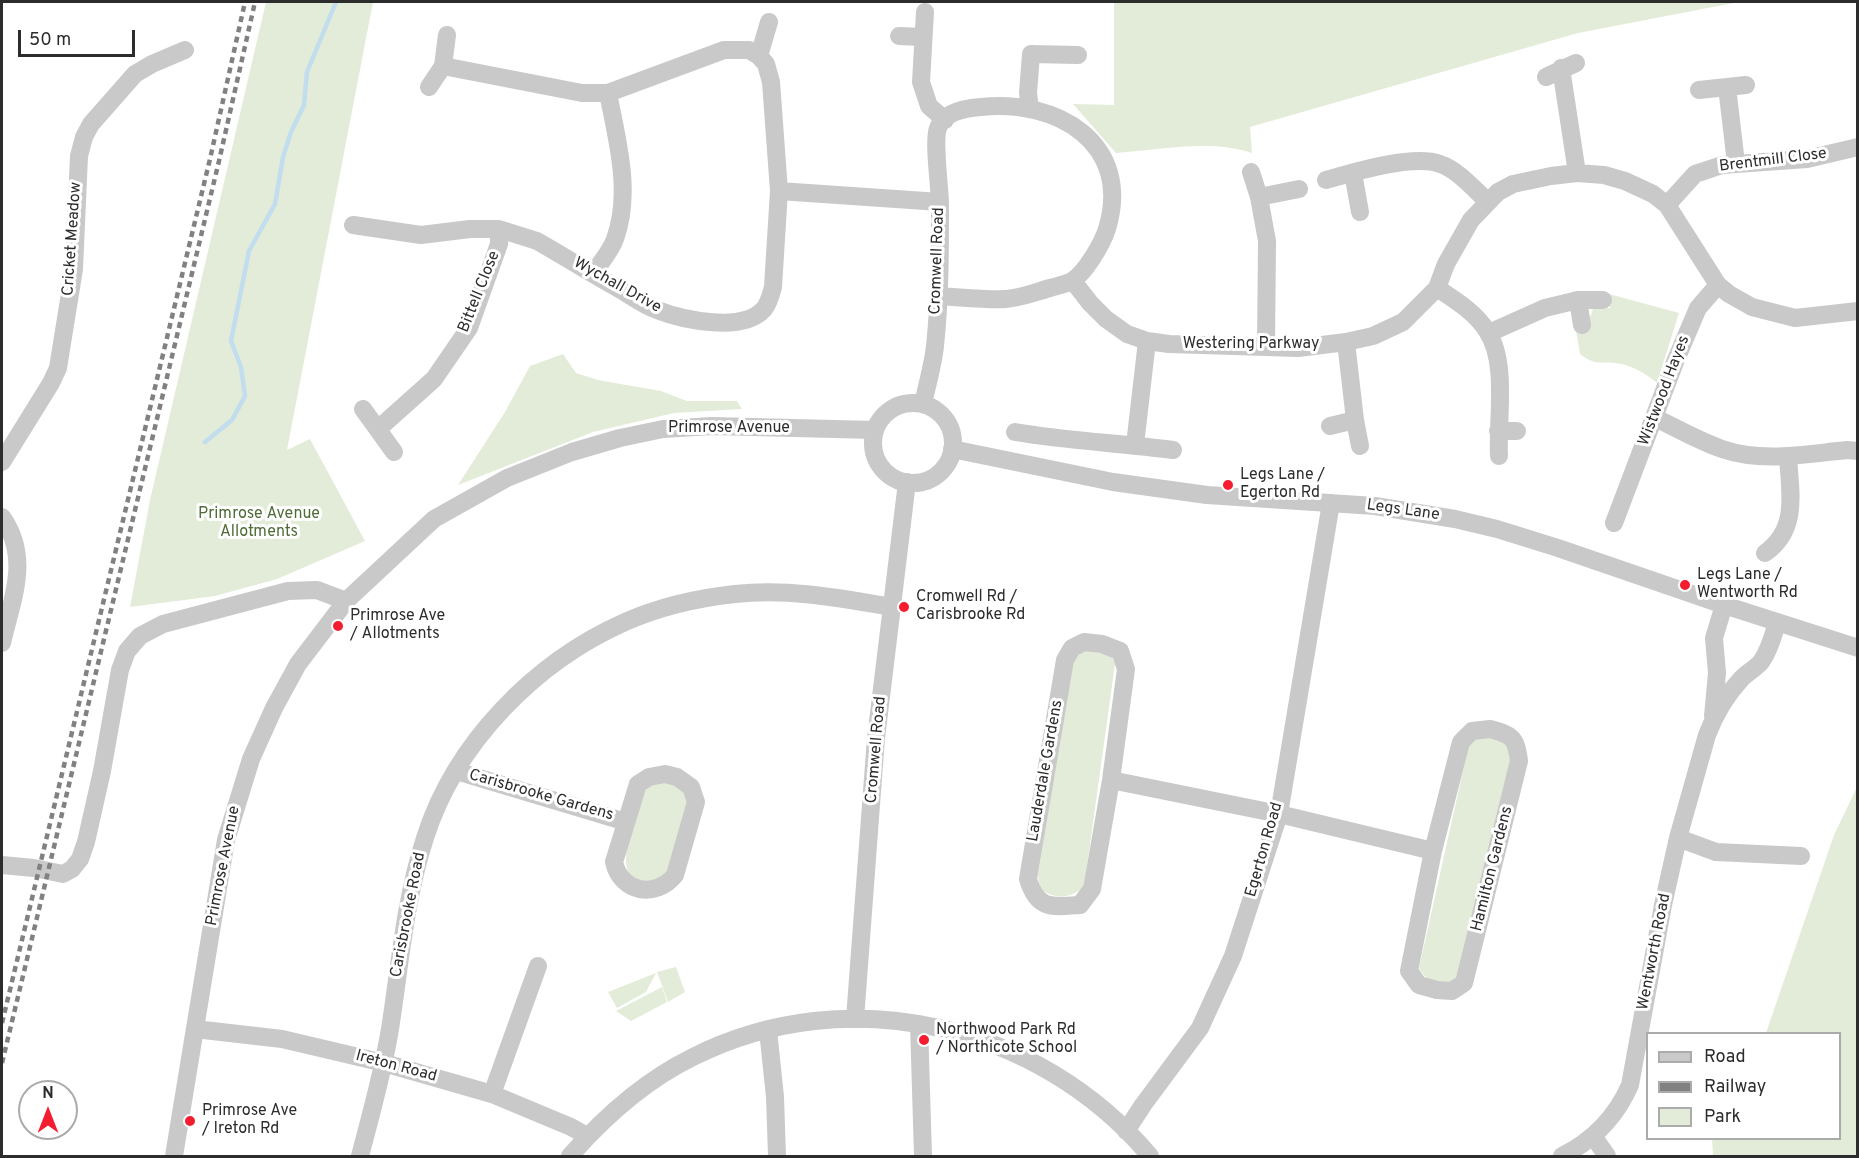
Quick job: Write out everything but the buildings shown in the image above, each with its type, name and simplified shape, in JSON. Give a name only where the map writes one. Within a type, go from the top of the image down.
[{"type":"street","points":[[925,12],[921,82],[929,106],[947,117],[964,109],[986,106],[1030,109],[1041,111],[1079,130],[1101,151],[1108,167],[1113,202],[1102,245],[1073,281],[1007,299],[938,296]]},
{"type":"street","points":[[443,66],[582,93],[608,93],[724,50],[749,50],[759,56],[769,22]]},
{"type":"street","points":[[429,87],[443,66],[447,35]]},
{"type":"street","points":[[899,36],[923,38]]},
{"type":"street","name":"Cricket Meadow","points":[[2,462],[58,368],[74,268],[79,156],[84,137],[91,124],[135,74],[185,50]]},
{"type":"street","points":[[1030,109],[1028,93],[1032,54],[1078,55]]},
{"type":"street","name":"Wychall Drive","points":[[354,225],[421,235],[470,229],[499,229],[537,241],[655,310],[675,316],[723,322],[741,321],[754,316],[764,308],[773,287],[779,191],[771,82],[766,64],[759,56]]},
{"type":"street","points":[[1561,69],[1577,173]]},
{"type":"street","points":[[1699,90],[1746,85]]},
{"type":"street","points":[[1727,87],[1736,163]]},
{"type":"street","points":[[593,274],[615,242],[622,215],[622,168],[608,93]]},
{"type":"street","name":"Cromwell Road","points":[[923,404],[935,348],[938,296],[940,202],[938,127],[947,117]]},
{"type":"street","name":"Brentmill Close","points":[[1666,205],[1695,174],[1736,163],[1806,159],[1857,147]]},
{"type":"street","points":[[1326,180],[1418,160],[1440,164],[1458,174],[1487,201]]},
{"type":"street","points":[[1251,172],[1259,197],[1267,241],[1266,347]]},
{"type":"street","points":[[1353,173],[1360,212]]},
{"type":"street","name":"Westering Parkway","points":[[1073,281],[1106,319],[1127,334],[1147,341],[1169,344],[1266,347],[1314,347],[1346,342],[1373,336],[1403,322],[1437,288],[1446,264],[1471,220],[1498,192],[1513,184],[1577,173],[1604,175],[1625,181],[1653,194],[1666,205],[1718,285],[1752,308],[1794,318],[1857,311]]},
{"type":"street","points":[[1259,197],[1299,189]]},
{"type":"street","points":[[779,191],[940,202]]},
{"type":"street","name":"Bittell Close","points":[[378,429],[434,379],[468,328],[499,244],[499,229]]},
{"type":"street","name":"Wistwood Hayes","points":[[1614,523],[1630,505],[1654,418],[1698,308],[1718,285]]},
{"type":"street","points":[[1437,288],[1475,316],[1489,333],[1499,372],[1499,456]]},
{"type":"street","points":[[1489,333],[1545,308],[1578,300],[1603,300]]},
{"type":"street","points":[[1578,300],[1582,325]]},
{"type":"street","points":[[1135,445],[1147,341]]},
{"type":"street","points":[[1346,342],[1360,446]]},
{"type":"street","points":[[908,403],[923,404],[934,409],[943,416],[952,438],[952,449],[947,464],[936,475],[923,481],[907,482],[888,474],[876,458],[873,444],[875,430],[882,417],[894,408],[908,403]]},
{"type":"street","points":[[363,409],[394,452]]},
{"type":"street","points":[[1654,418],[1723,449],[1751,456],[1857,451]]},
{"type":"street","points":[[1330,426],[1355,420]]},
{"type":"street","name":"Primrose Avenue","points":[[174,1156],[226,840],[251,759],[274,708],[298,664],[346,602],[434,519],[507,478],[572,452],[620,438],[663,429],[723,426],[875,430]]},
{"type":"street","points":[[1498,431],[1517,431]]},
{"type":"street","points":[[1015,432],[1065,440],[1173,450]]},
{"type":"street","name":"Legs Lane","points":[[952,449],[1113,482],[1207,495],[1413,511],[1497,529],[1857,648]]},
{"type":"street","points":[[1765,553],[1787,543],[1785,532],[1791,509],[1788,456]]},
{"type":"street","name":"Cromwell Road","points":[[855,1019],[876,738],[907,482]]},
{"type":"street","name":"Egerton Road","points":[[1126,1131],[1200,1028],[1233,956],[1279,814],[1331,503]]},
{"type":"street","points":[[2,517],[13,536],[18,554],[18,575],[2,643]]},
{"type":"street","points":[[4,865],[63,874],[72,869],[80,859],[102,771],[120,670],[127,651],[140,636],[163,624],[288,591],[317,590],[346,602]]},
{"type":"street","name":"Carisbrooke Road","points":[[360,1156],[384,1063],[414,873],[425,835],[456,771],[493,719],[534,678],[556,662],[626,622],[698,599],[775,592],[826,596],[892,607]]},
{"type":"street","name":"Wentworth Road","points":[[1562,1156],[1578,1148],[1610,1121],[1622,1104],[1633,1076],[1649,978],[1678,838],[1712,721],[1717,673],[1714,638],[1724,605]]},
{"type":"street","name":"Wentworth Road","points":[[1712,721],[1743,678],[1760,663],[1778,623]]},
{"type":"street","name":"Legs Lane","points":[[1838,641],[1857,641]]},
{"type":"street","name":"Lauderdale Gardens","points":[[1084,642],[1102,644],[1119,651],[1126,669],[1111,780],[1092,889],[1080,905],[1043,904],[1032,894],[1028,879],[1065,660],[1072,648],[1084,642]]},
{"type":"street","name":"Hamilton Gardens","points":[[1490,729],[1506,734],[1517,744],[1519,761],[1464,983],[1452,991],[1419,985],[1409,971],[1432,851],[1461,742],[1472,731],[1490,729]]},
{"type":"street","name":"Carisbrooke Gardens","points":[[456,771],[626,822]]},
{"type":"street","name":"Carisbrooke Gardens","points":[[665,774],[677,777],[691,787],[696,802],[675,875],[669,883],[660,888],[640,890],[629,886],[622,879],[614,862],[626,822],[638,783],[649,777],[665,774]]},
{"type":"street","points":[[1111,780],[1279,814],[1432,851]]},
{"type":"street","points":[[1678,838],[1716,852],[1801,856]]},
{"type":"street","points":[[492,1094],[538,966]]},
{"type":"street","points":[[570,1156],[587,1136],[625,1101],[675,1068],[722,1044],[768,1030],[814,1021],[855,1019],[919,1024],[966,1035],[1026,1058],[1080,1092],[1126,1131],[1149,1156]]},
{"type":"street","points":[[919,1024],[923,1156]]},
{"type":"street","name":"Ireton Road","points":[[195,1029],[282,1040],[384,1063],[492,1094],[561,1122],[587,1136]]},
{"type":"street","points":[[768,1030],[775,1097],[777,1156]]},
{"type":"street","points":[[1593,1136],[1608,1156]]},
{"type":"green space","name":"Primrose Avenue Allotments","points":[[266,2],[373,2],[287,450],[310,439],[365,541],[277,579],[215,596],[130,607],[150,500]]},
{"type":"green space","points":[[1114,2],[1739,2],[1578,33],[1250,127],[1252,153],[1202,146],[1116,153],[1073,104],[1114,105]]},
{"type":"green space","points":[[1609,294],[1679,313],[1657,383],[1632,367],[1594,362],[1580,354],[1575,325],[1588,323],[1593,309],[1610,308]]},
{"type":"green space","points":[[563,354],[576,373],[598,380],[661,391],[687,401],[737,401],[742,409],[674,413],[593,432],[458,485],[505,412],[530,366]]},
{"type":"green space","points":[[1084,650],[1111,655],[1115,664],[1084,888],[1067,896],[1057,896],[1040,890],[1038,875],[1073,659]]},
{"type":"green space","points":[[1478,738],[1489,738],[1507,744],[1512,754],[1460,975],[1451,983],[1436,982],[1428,979],[1419,968],[1469,744]]},
{"type":"green space","points":[[661,778],[687,790],[688,814],[666,878],[648,882],[635,879],[628,871],[626,857],[628,841],[648,784]]},
{"type":"green space","points":[[1857,787],[1857,1156],[1713,1156],[1712,1140],[1841,1140],[1841,1032],[1766,1032],[1834,835]]},
{"type":"green space","points":[[676,967],[685,992],[668,1002],[657,972]]},
{"type":"green space","points":[[656,973],[646,992],[617,1008],[608,992]]},
{"type":"green space","points":[[662,987],[667,1002],[631,1021],[616,1011]]},
{"type":"waterway","points":[[205,442],[232,420],[245,396],[241,367],[231,341],[249,251],[275,204],[283,157],[291,132],[304,105],[307,72],[336,2]]},
{"type":"railway","points":[[2,1023],[210,159],[245,2]]},
{"type":"railway","points":[[2,1063],[219,161],[255,2]]},
{"type":"place","name":"Legs Lane / Egerton Rd","points":[[1228,485]]},
{"type":"place","name":"Legs Lane / Wentworth Rd","points":[[1685,585]]},
{"type":"place","name":"Cromwell Rd / Carisbrooke Rd","points":[[904,607]]},
{"type":"place","name":"Primrose Ave / Allotments","points":[[338,626]]},
{"type":"place","name":"Northwood Park Rd / Northicote School","points":[[924,1040]]},
{"type":"place","name":"Primrose Ave / Ireton Rd","points":[[190,1121]]}]
